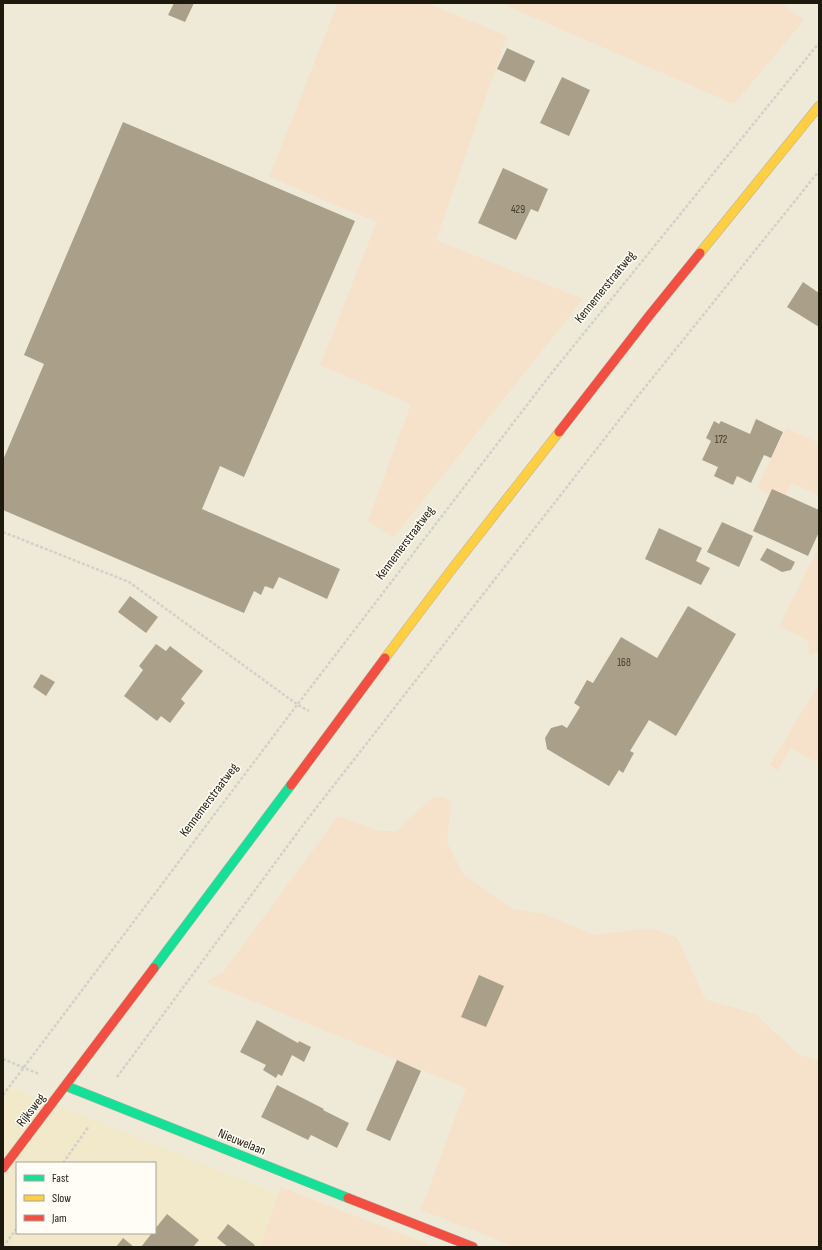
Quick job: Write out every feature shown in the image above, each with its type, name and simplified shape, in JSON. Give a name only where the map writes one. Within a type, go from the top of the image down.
[{"type":"main road","points":[[66,1086],[452,568],[639,329],[819,106]]},
{"type":"main road","name":"Nieuwelaan","points":[[66,1086],[473,1247]]},
{"type":"main road","name":"Rijksweg","points":[[3,1168],[66,1086]]},
{"type":"path","name":"Kennemerstraatweg","points":[[24,1067],[550,375],[819,42]]},
{"type":"path","points":[[64,1162],[88,1129],[100,1100],[306,821],[633,402],[819,171]]},
{"type":"path","points":[[3,532],[129,582],[298,705],[335,726]]},
{"type":"path","points":[[3,1059],[66,1086]]},
{"type":"path","points":[[3,1095],[24,1067]]},
{"type":"path","points":[[3,1247],[16,1229]]},
{"type":"shaded area","points":[[338,3],[427,3],[507,36],[436,240],[583,299],[394,537],[368,521],[411,404],[320,365],[377,222],[269,177]]},
{"type":"shaded area","points":[[781,3],[804,20],[734,104],[503,4]]},
{"type":"shaded area","points":[[786,428],[819,443],[819,495],[791,483],[783,500],[757,488]]},
{"type":"shaded area","points":[[819,546],[819,620],[816,625],[819,627],[819,652],[809,655],[808,640],[779,626]]},
{"type":"shaded area","points":[[819,683],[819,704],[817,709],[819,709],[819,756],[814,761],[791,748],[777,771],[770,765]]},
{"type":"shaded area","points":[[441,796],[451,802],[447,842],[463,874],[513,909],[544,914],[595,935],[639,929],[657,930],[677,938],[705,999],[755,1014],[798,1054],[819,1060],[819,1247],[516,1247],[421,1210],[466,1088],[206,982],[224,971],[338,816],[379,831],[396,831],[432,798]]},
{"type":"shaded area","points":[[3,1084],[119,1130],[409,1247],[3,1247]]},
{"type":"shaded area","points":[[281,1187],[435,1247],[260,1247]]},
{"type":"building","points":[[174,3],[194,3],[185,22],[168,15]]},
{"type":"building","points":[[507,48],[535,61],[525,82],[497,69]]},
{"type":"building","points":[[562,77],[590,90],[569,136],[540,123]]},
{"type":"building","points":[[123,122],[355,221],[244,477],[220,466],[202,509],[340,569],[327,599],[279,577],[273,589],[265,586],[261,595],[254,591],[244,613],[3,510],[3,460],[44,364],[24,355]]},
{"type":"building","points":[[503,168],[548,189],[538,212],[531,209],[516,240],[478,223]]},
{"type":"building","points":[[803,282],[819,293],[819,327],[787,307]]},
{"type":"building","points":[[756,419],[783,432],[771,458],[764,455],[751,483],[737,476],[733,485],[714,476],[718,467],[702,460],[711,441],[706,438],[714,421],[719,424],[721,421],[750,434]]},
{"type":"building","points":[[772,489],[819,510],[819,532],[808,556],[753,531]]},
{"type":"building","points":[[722,522],[753,536],[739,567],[707,552]]},
{"type":"building","points":[[659,528],[702,548],[696,561],[710,568],[701,585],[645,559]]},
{"type":"building","points":[[767,548],[795,562],[791,570],[782,572],[760,560]]},
{"type":"building","points":[[130,596],[158,617],[146,633],[118,612]]},
{"type":"building","points":[[688,606],[736,634],[676,736],[649,720],[630,751],[634,753],[623,773],[619,770],[609,786],[547,749],[545,738],[551,728],[562,725],[567,728],[580,707],[574,703],[587,680],[593,683],[621,637],[657,658]]},
{"type":"building","points":[[156,644],[166,651],[170,646],[203,671],[181,699],[185,703],[170,723],[161,716],[157,721],[124,696],[143,670],[139,666]]},
{"type":"building","points":[[41,674],[55,682],[46,696],[33,687]]},
{"type":"building","points":[[479,975],[504,986],[486,1027],[461,1017]]},
{"type":"building","points":[[257,1020],[298,1043],[299,1041],[311,1047],[304,1062],[292,1055],[282,1076],[278,1074],[276,1078],[263,1070],[266,1065],[240,1052]]},
{"type":"building","points":[[397,1060],[421,1071],[390,1141],[366,1130]]},
{"type":"building","points":[[277,1085],[349,1123],[337,1148],[311,1135],[308,1140],[261,1117]]},
{"type":"building","points":[[167,1214],[199,1240],[193,1247],[141,1247],[151,1234],[156,1234],[156,1228]]},
{"type":"building","points":[[228,1224],[255,1245],[253,1247],[228,1247],[217,1238]]},
{"type":"building","points":[[123,1238],[134,1247],[116,1247]]},
{"type":"traffic: fast","points":[[154,968],[291,785]]},
{"type":"traffic: fast","points":[[66,1086],[348,1198]]},
{"type":"traffic: slow","points":[[700,253],[819,106]]},
{"type":"traffic: slow","points":[[385,658],[452,569],[559,432]]},
{"type":"traffic: jam","points":[[559,432],[700,253]]},
{"type":"traffic: jam","points":[[291,785],[385,658]]},
{"type":"traffic: jam","points":[[3,1168],[154,968]]},
{"type":"traffic: jam","points":[[348,1198],[473,1247]]}]
